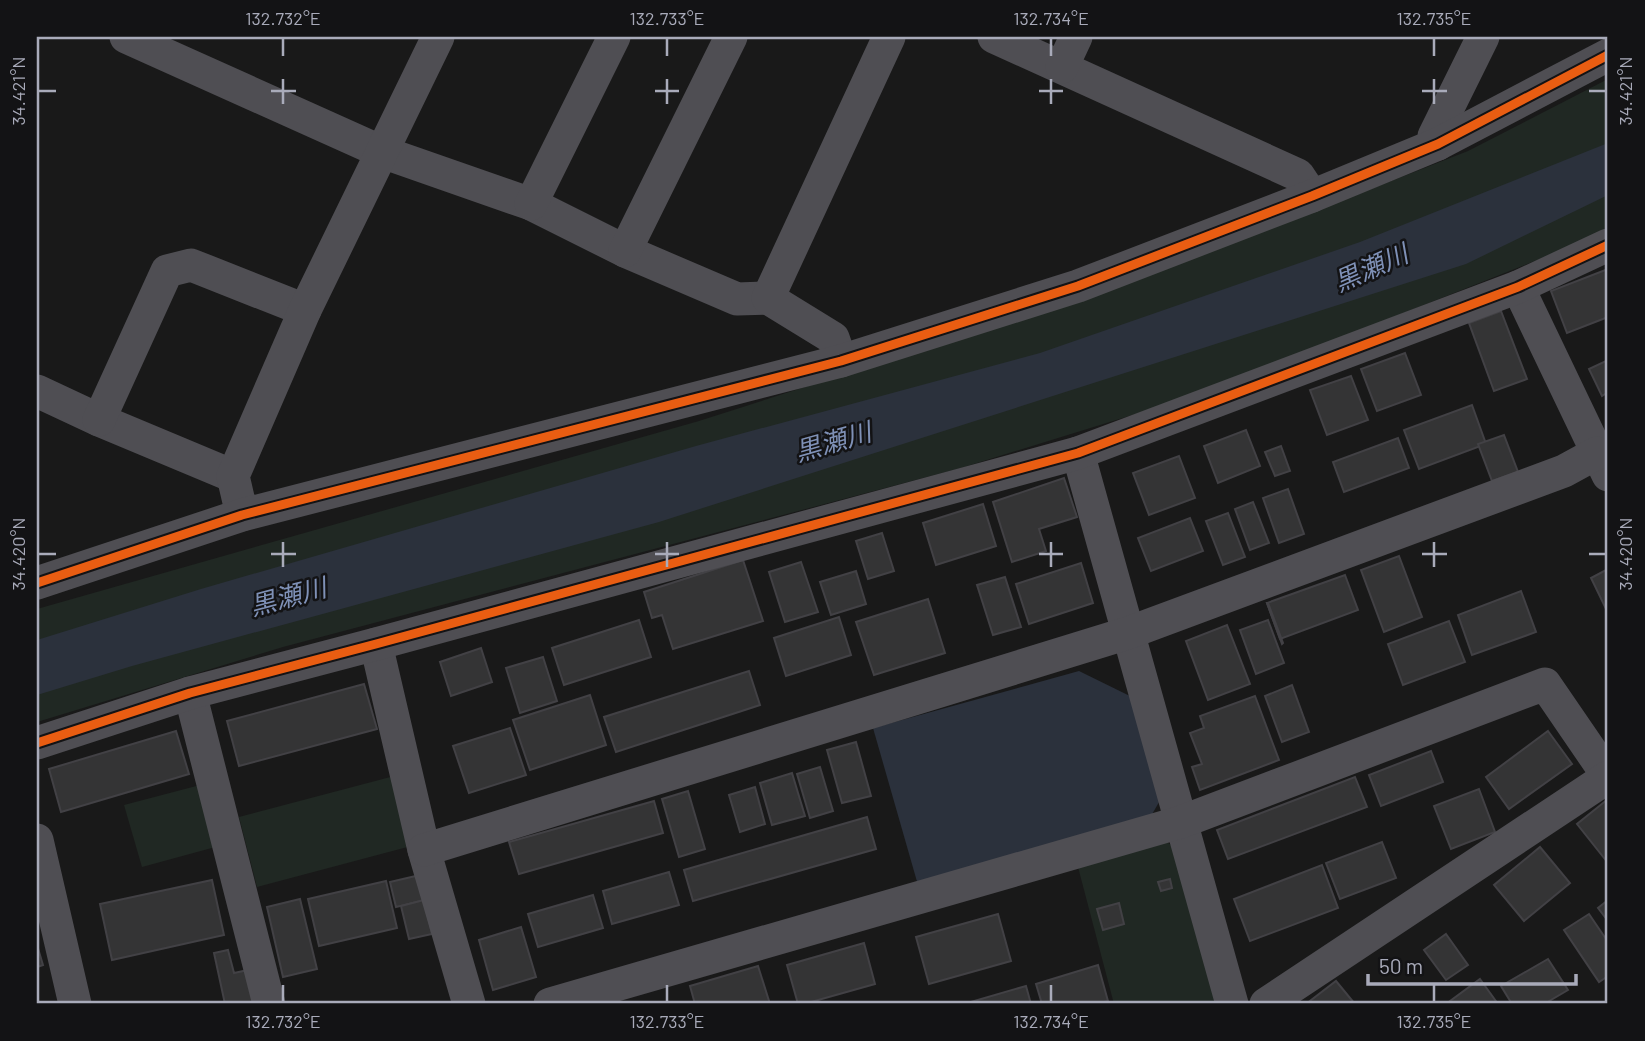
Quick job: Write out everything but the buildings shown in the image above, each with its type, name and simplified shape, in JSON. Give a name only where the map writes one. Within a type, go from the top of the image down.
[{"type":"street","points":[[126,37],[382,152],[531,204],[625,251],[737,299],[768,298],[833,338],[841,361]]},
{"type":"street","points":[[242,514],[233,476],[304,310],[438,37]]},
{"type":"street","points":[[531,204],[614,37]]},
{"type":"street","points":[[625,251],[731,37]]},
{"type":"street","points":[[768,298],[889,37]]},
{"type":"street","points":[[994,37],[1297,175],[1312,197]]},
{"type":"street","points":[[1062,67],[1076,37]]},
{"type":"street","points":[[1438,144],[1434,136],[1483,37]]},
{"type":"street","points":[[37,583],[242,514],[841,361],[1079,286],[1312,197],[1438,144],[1608,55]]},
{"type":"street","points":[[37,743],[190,693],[1078,453],[1518,287],[1608,245]]},
{"type":"street","points":[[99,420],[167,271],[191,265],[304,310]]},
{"type":"street","points":[[424,850],[1128,633],[1564,471],[1602,464],[1518,287]]},
{"type":"street","points":[[37,391],[233,476]]},
{"type":"street","points":[[1078,453],[1233,1004]]},
{"type":"street","points":[[376,644],[424,850],[469,1004]]},
{"type":"street","points":[[550,1004],[1181,821],[1545,684],[1608,777],[1266,1004]]},
{"type":"street","points":[[190,693],[269,1004]]},
{"type":"street","points":[[37,840],[75,1004]]},
{"type":"shaded area","points":[[1608,79],[1608,232],[1197,395],[961,468],[283,647],[37,722],[37,609],[699,421],[1132,282],[1468,151]]},
{"type":"shaded area","points":[[398,775],[415,845],[257,887],[239,817]]},
{"type":"shaded area","points":[[204,784],[219,846],[142,867],[124,805]]},
{"type":"shaded area","points":[[1167,842],[1177,850],[1217,1004],[1114,1004],[1078,867]]},
{"type":"water","name":"黒瀬川","points":[[1608,143],[1608,195],[1466,264],[659,522],[132,666],[37,695],[37,640],[201,589],[696,446],[1040,353],[1360,242]]},
{"type":"water","points":[[1079,671],[1136,699],[1162,797],[1151,816],[918,885],[873,728]]},
{"type":"cycle path","points":[[37,583],[242,515],[841,361],[1078,286],[1312,196],[1438,144],[1608,55]]},
{"type":"cycle path","points":[[37,743],[190,693],[1078,453],[1518,287],[1608,245]]}]
